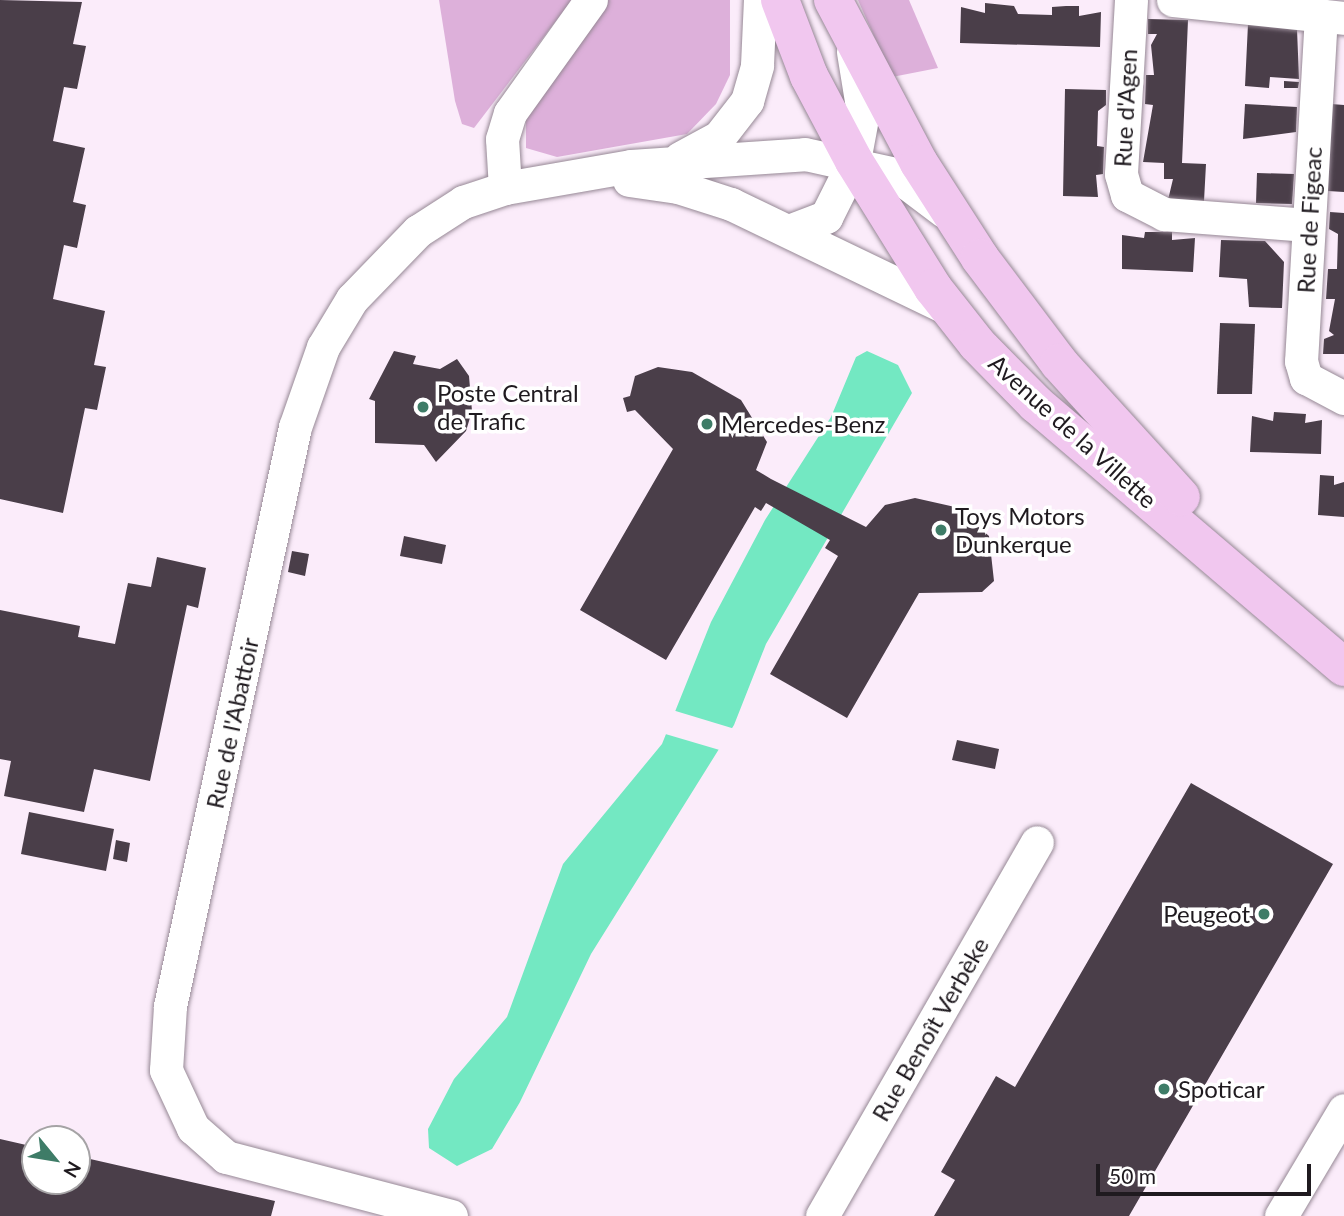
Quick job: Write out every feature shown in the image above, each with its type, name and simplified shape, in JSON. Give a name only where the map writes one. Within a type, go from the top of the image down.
[{"type":"main road","name":"Avenue de la Villette","points":[[780,0],[809,75],[855,161],[948,309],[1037,404],[1344,667]]},
{"type":"main road","name":"Avenue de la Villette","points":[[840,15],[954,219],[1040,340],[1130,446],[1222,537],[1344,640]]},
{"type":"street","points":[[505,188],[502,139],[510,113],[591,0]]},
{"type":"street","name":"Rue de l'Abattoir","points":[[667,163],[719,136],[747,100],[757,65],[760,0]]},
{"type":"street","name":"Rue d'Agen","points":[[1131,0],[1121,174],[1127,195],[1164,214],[1308,225]]},
{"type":"street","points":[[1173,0],[1332,17]]},
{"type":"street","points":[[789,230],[826,217],[855,161],[862,98],[840,15]]},
{"type":"street","name":"Rue de Figeac","points":[[1332,17],[1308,225],[1301,368],[1306,379],[1344,398]]},
{"type":"street","name":"Rue de l'Abattoir","points":[[450,1216],[226,1157],[193,1128],[175,1101],[164,1039],[295,427],[316,363],[352,299],[413,236],[463,202],[505,188],[667,163],[789,154],[855,161],[895,174],[954,219]]},
{"type":"street","name":"Rue de l'Abattoir","points":[[564,178],[678,187],[789,230],[948,309]]},
{"type":"street","name":"Rue Benoît Verbèke","points":[[822,1216],[1037,842]]},
{"type":"street","points":[[1281,1216],[1344,1110]]},
{"type":"shaded area","points":[[439,0],[572,0],[474,128],[462,124],[455,101]]},
{"type":"shaded area","points":[[608,0],[730,0],[730,75],[716,104],[687,134],[557,157],[526,148],[526,114]]},
{"type":"shaded area","points":[[858,0],[909,0],[938,68],[892,77]]},
{"type":"shaded area","points":[[867,351],[898,365],[912,393],[766,644],[734,725],[591,954],[520,1102],[492,1149],[457,1166],[429,1148],[428,1129],[454,1079],[507,1017],[563,864],[662,744],[711,622],[765,520],[831,417],[856,357]]},
{"type":"pier","points":[[669,709],[735,729],[723,751],[662,733]]},
{"type":"building","points":[[0,0],[82,2],[73,44],[86,46],[77,89],[64,87],[53,141],[85,148],[73,202],[86,205],[77,248],[64,245],[53,299],[105,311],[94,365],[106,367],[97,410],[85,408],[63,513],[0,499]]},
{"type":"building","points":[[985,3],[1014,6],[1018,14],[1052,15],[1052,7],[1066,6],[1079,6],[1079,16],[1101,12],[1100,47],[960,43],[961,7],[985,13]]},
{"type":"building","points":[[1148,19],[1188,20],[1182,163],[1206,164],[1204,201],[1168,200],[1173,179],[1164,179],[1164,163],[1143,162],[1153,105],[1145,104],[1146,75],[1154,75],[1151,45],[1157,34],[1148,34]]},
{"type":"building","points":[[1248,24],[1297,29],[1299,79],[1270,77],[1269,88],[1245,86]]},
{"type":"building","points":[[1284,81],[1299,82],[1298,88],[1284,88]]},
{"type":"building","points":[[1065,89],[1106,90],[1106,105],[1098,111],[1097,146],[1104,147],[1103,174],[1096,175],[1098,197],[1063,196]]},
{"type":"building","points":[[1245,104],[1297,107],[1296,132],[1243,139]]},
{"type":"building","points":[[1331,104],[1344,105],[1344,192],[1328,191]]},
{"type":"building","points":[[1257,173],[1294,174],[1292,204],[1256,203]]},
{"type":"building","points":[[1330,212],[1344,213],[1344,354],[1323,354],[1324,339],[1334,335],[1329,331],[1335,299],[1326,299],[1328,269],[1337,269],[1338,234],[1329,229]]},
{"type":"building","points":[[1145,232],[1172,232],[1172,240],[1195,238],[1193,272],[1122,269],[1122,235],[1144,238]]},
{"type":"building","points":[[1221,240],[1265,241],[1284,262],[1282,308],[1249,307],[1247,279],[1219,277]]},
{"type":"building","points":[[1220,323],[1255,324],[1252,394],[1217,394]]},
{"type":"building","name":"Poste Central de Trafic","points":[[394,351],[416,356],[413,364],[440,369],[457,359],[469,376],[472,411],[466,431],[436,462],[424,445],[375,443],[375,401],[369,399]]},
{"type":"building","points":[[658,367],[692,372],[741,400],[767,442],[756,470],[771,479],[866,527],[885,505],[915,498],[955,507],[989,536],[994,581],[982,592],[919,593],[847,718],[770,674],[838,556],[825,548],[830,540],[766,503],[761,511],[755,507],[666,660],[580,610],[673,449],[635,410],[627,412],[623,398],[630,396],[635,376]]},
{"type":"building","points":[[1274,412],[1306,414],[1305,423],[1322,420],[1321,454],[1250,452],[1252,416],[1273,421]]},
{"type":"building","points":[[1320,475],[1334,476],[1334,485],[1344,482],[1344,517],[1318,515]]},
{"type":"building","points":[[404,536],[446,545],[442,564],[400,556]]},
{"type":"building","points":[[292,551],[309,554],[305,576],[288,572]]},
{"type":"building","points":[[157,557],[206,568],[198,608],[187,605],[150,781],[94,769],[84,812],[4,796],[11,761],[0,759],[0,610],[80,626],[78,637],[115,644],[128,583],[151,587]]},
{"type":"building","points":[[957,740],[999,749],[995,769],[952,760]]},
{"type":"building","points":[[1191,783],[1333,864],[1129,1216],[934,1216],[955,1180],[941,1172],[996,1076],[1015,1087]]},
{"type":"building","points":[[29,812],[114,829],[106,871],[21,854]]},
{"type":"building","points":[[116,840],[130,843],[127,862],[113,859]]},
{"type":"building","points":[[0,1139],[21,1144],[21,1195],[91,1195],[91,1159],[275,1201],[271,1216],[0,1216]]},
{"type":"place","name":"Poste Central de Trafic","points":[[423,407]]},
{"type":"place","name":"Mercedes-Benz","points":[[707,424]]},
{"type":"place","name":"Toys Motors Dunkerque","points":[[941,530]]},
{"type":"place","name":"Peugeot","points":[[1264,914]]},
{"type":"place","name":"Spoticar","points":[[1164,1089]]}]
